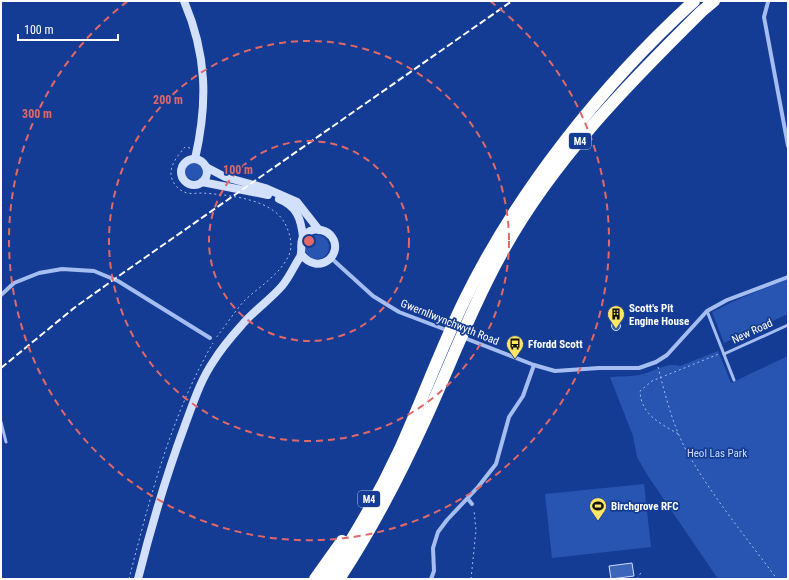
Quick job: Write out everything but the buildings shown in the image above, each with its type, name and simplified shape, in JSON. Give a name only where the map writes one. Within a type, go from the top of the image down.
[{"type":"highway","name":"M4","points":[[340,579],[409,454],[443,365],[470,302],[510,219],[568,138],[625,70],[694,1]]},
{"type":"highway","name":"M4","points":[[470,302],[540,193],[573,149],[666,46],[714,1]]},
{"type":"highway","name":"M4","points":[[315,579],[382,479],[443,365]]},
{"type":"highway","name":"M4","points":[[326,579],[347,547],[384,481],[415,415]]},
{"type":"main road","points":[[184,1],[194,24],[204,76],[202,129],[194,159]]},
{"type":"main road","points":[[303,237],[310,231],[319,230],[326,232],[332,237],[334,252],[330,258],[323,263],[315,264],[307,261],[301,254],[300,245],[303,237],[301,221],[294,208],[284,201],[264,193],[202,182],[198,184],[190,184],[182,175],[184,164],[194,159],[202,162],[206,167],[225,177],[265,188],[297,202],[319,230]]},
{"type":"main road","points":[[202,182],[206,174],[206,167]]},
{"type":"main road","points":[[138,579],[166,478],[199,388],[213,362],[242,324],[283,285],[301,254]]},
{"type":"street","points":[[768,2],[764,17],[788,146]]},
{"type":"street","name":"Gwernllwynchwyth Road","points":[[330,258],[373,296],[399,312],[534,366],[556,371],[599,368],[639,368],[656,362],[667,355],[707,311],[727,300],[788,277]]},
{"type":"street","points":[[1,295],[14,283],[39,273],[62,269],[88,270],[102,273],[210,338]]},
{"type":"street","points":[[431,579],[434,571],[433,548],[438,532],[447,520],[468,499],[496,464],[509,417],[523,396],[534,366]]},
{"type":"street","points":[[468,499],[472,504]]},
{"type":"lane","name":"New Road","points":[[707,311],[734,380]]},
{"type":"lane","name":"New Road","points":[[723,354],[788,325]]},
{"type":"lane","points":[[1,422],[6,442]]},
{"type":"path","points":[[680,434],[651,417],[645,410],[641,400],[640,391],[646,385],[661,378],[723,354]]},
{"type":"path","points":[[656,362],[667,404],[685,447],[703,477],[777,579]]},
{"type":"path","points":[[471,579],[476,530],[472,504]]},
{"type":"path","points":[[637,579],[642,571]]},
{"type":"green space","points":[[194,162],[200,165],[203,171],[200,177],[194,180],[188,177],[185,171],[188,165]]},
{"type":"green space","points":[[317,235],[326,238],[329,247],[326,256],[317,259],[308,256],[305,247],[308,238]]},
{"type":"green space","points":[[788,279],[788,314],[724,343],[712,312],[741,298]]},
{"type":"green space","name":"Heol Las Park","points":[[718,351],[731,383],[788,356],[788,579],[718,579],[648,476],[637,457],[633,436],[610,377],[635,376],[670,365],[680,366]]},
{"type":"green space","name":"Birchgrove RFC","points":[[644,484],[651,547],[552,558],[545,494]]},
{"type":"railway","points":[[1,368],[74,308],[512,1]]},
{"type":"place","name":"Scott's Pit Engine House","points":[[616,329]]},
{"type":"place","name":"Ffordd Scott","points":[[515,359]]},
{"type":"place","name":"Birchgrove RFC","points":[[598,521]]}]
